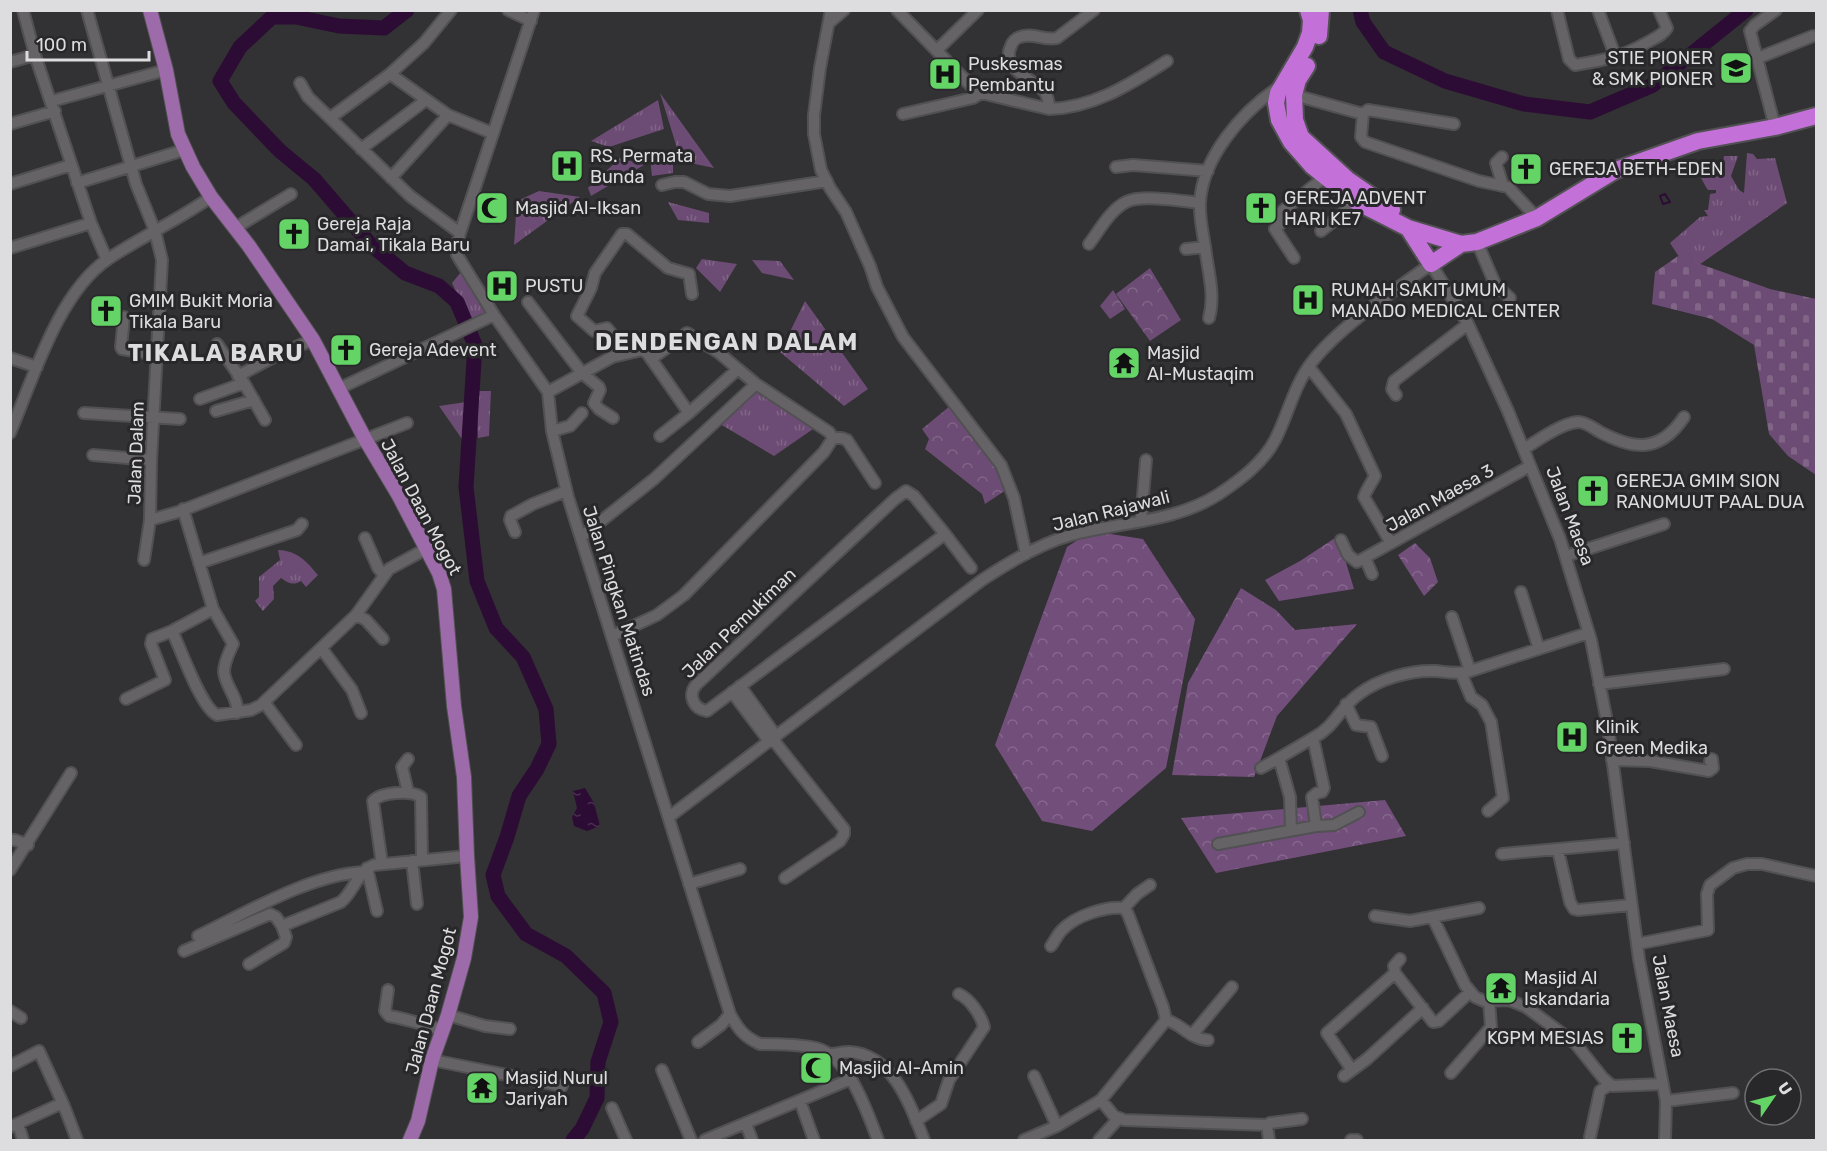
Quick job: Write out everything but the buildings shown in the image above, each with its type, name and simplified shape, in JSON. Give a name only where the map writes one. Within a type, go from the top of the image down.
[{"type":"highway","points":[[1292,87],[1310,33],[1311,20],[1308,10]]},
{"type":"highway","points":[[1321,10],[1316,51],[1292,87],[1278,93],[1276,103],[1283,129],[1302,155],[1357,202],[1405,226],[1469,243]]},
{"type":"highway","name":"Jalan Maesa","points":[[1292,87],[1295,120],[1301,137],[1347,179],[1399,215],[1431,264]]},
{"type":"highway","points":[[1431,264],[1469,243],[1538,218],[1616,170],[1698,141],[1775,127],[1816,116]]},
{"type":"main road","name":"Jalan Daan Mogot","points":[[150,10],[166,70],[174,120],[184,150],[211,197],[313,340],[439,573],[447,603],[454,706],[465,788],[466,856],[472,910],[471,926],[448,1015],[432,1060],[418,1121],[410,1140]]},
{"type":"street","points":[[23,10],[35,55],[54,106],[77,183],[107,260]]},
{"type":"street","name":"Jalan Dalam","points":[[87,10],[131,166],[155,231],[162,260],[150,520],[407,423]]},
{"type":"street","points":[[330,118],[390,74],[424,43],[451,10]]},
{"type":"street","points":[[508,10],[532,16]]},
{"type":"street","points":[[844,10],[830,16],[819,68],[814,115],[816,155],[820,170],[846,212],[877,287],[903,337],[1001,465],[1014,498],[1026,554]]},
{"type":"street","points":[[897,10],[975,90],[1049,109],[1098,100],[1167,61]]},
{"type":"street","points":[[937,50],[978,10]]},
{"type":"street","points":[[1049,109],[1046,93],[1021,74],[1010,62],[1008,57],[1011,45],[1020,36],[1058,38],[1094,10]]},
{"type":"street","points":[[1557,10],[1569,59],[1573,64],[1616,58],[1631,52],[1666,30],[1666,24],[1659,10]]},
{"type":"street","points":[[1598,10],[1616,58]]},
{"type":"street","points":[[1775,127],[1750,29],[1776,10]]},
{"type":"street","name":"Jalan Pingkan Matindas","points":[[532,16],[502,113],[492,133],[460,233],[457,255],[494,315],[548,392],[552,431],[566,490],[730,1014],[738,1030],[760,1044],[814,1047],[830,1054],[849,1052],[883,1065],[896,1081],[924,1140]]},
{"type":"street","points":[[1758,58],[1813,36]]},
{"type":"street","points":[[10,62],[35,55]]},
{"type":"street","points":[[10,124],[109,84],[166,70]]},
{"type":"street","points":[[390,74],[448,115],[492,133]]},
{"type":"street","points":[[300,83],[308,97],[391,178],[421,206],[460,233]]},
{"type":"street","points":[[1209,318],[1212,308],[1200,203],[1208,171],[1220,147],[1258,103],[1292,87],[1363,114]]},
{"type":"street","points":[[903,114],[973,98],[981,93]]},
{"type":"street","points":[[361,149],[426,100]]},
{"type":"street","points":[[1454,124],[1366,110],[1363,114],[1360,137],[1365,142],[1512,190],[1538,218]]},
{"type":"street","points":[[391,178],[448,115]]},
{"type":"street","points":[[77,183],[184,150]]},
{"type":"street","points":[[1502,157],[1496,163],[1503,186]]},
{"type":"street","points":[[10,184],[71,165]]},
{"type":"street","points":[[1116,166],[1133,165],[1208,171]]},
{"type":"street","points":[[1294,258],[1275,229],[1283,221],[1280,213],[1326,176]]},
{"type":"street","points":[[662,185],[684,182],[708,194],[730,196],[827,181]]},
{"type":"street","points":[[235,228],[291,194]]},
{"type":"street","points":[[10,433],[52,332],[73,297],[107,260],[211,197]]},
{"type":"street","points":[[1089,244],[1116,209],[1127,201],[1159,198],[1200,203]]},
{"type":"street","points":[[1321,231],[1357,202]]},
{"type":"street","points":[[10,248],[91,223]]},
{"type":"street","points":[[620,355],[618,344],[607,328],[595,332],[577,318],[595,273],[622,234],[627,234],[669,268],[689,273],[692,294]]},
{"type":"street","points":[[1469,243],[1495,284],[1510,298]]},
{"type":"street","points":[[1186,249],[1205,248]]},
{"type":"street","name":"Jalan Rajawali","points":[[669,817],[774,740],[982,580],[1026,554],[1052,542],[1168,515],[1205,501],[1241,478],[1265,455],[1273,443],[1309,367],[1359,318],[1431,264]]},
{"type":"street","name":"Jalan Maesa","points":[[1431,264],[1484,356],[1524,449],[1566,556],[1588,633],[1608,727],[1637,944],[1666,1101],[1665,1140]]},
{"type":"street","points":[[528,302],[582,373],[600,390],[595,400],[596,406],[613,418]]},
{"type":"street","points":[[340,388],[494,315]]},
{"type":"street","points":[[124,317],[122,349],[158,355]]},
{"type":"street","points":[[1396,395],[1392,388],[1394,381],[1467,324]]},
{"type":"street","points":[[651,358],[687,333],[718,352],[756,384],[829,432],[833,438]]},
{"type":"street","points":[[200,399],[241,379],[281,353],[313,340]]},
{"type":"street","points":[[217,345],[241,379],[265,420]]},
{"type":"street","points":[[548,392],[620,355],[642,350],[651,358],[689,413]]},
{"type":"street","points":[[10,358],[37,367]]},
{"type":"street","points":[[1309,367],[1346,414],[1375,473],[1376,476],[1364,498],[1391,543]]},
{"type":"street","points":[[660,436],[738,369]]},
{"type":"street","points":[[581,537],[654,480],[756,384]]},
{"type":"street","points":[[216,411],[254,400]]},
{"type":"street","points":[[84,413],[180,419]]},
{"type":"street","points":[[552,431],[570,426],[582,413]]},
{"type":"street","points":[[1524,449],[1566,425],[1576,422],[1583,423],[1628,445],[1644,446],[1665,438],[1673,432],[1684,417]]},
{"type":"street","points":[[833,438],[846,440],[875,483]]},
{"type":"street","points":[[612,636],[657,615],[684,595],[824,452],[833,438]]},
{"type":"street","points":[[93,455],[151,460]]},
{"type":"street","points":[[1141,520],[1146,460]]},
{"type":"street","name":"Jalan Maesa 3","points":[[1365,558],[1530,466]]},
{"type":"street","points":[[515,532],[510,516],[566,490]]},
{"type":"street","name":"Jalan Pemukiman","points":[[906,491],[914,496],[945,534],[736,689],[707,711],[700,709],[691,698],[692,688],[900,494],[906,491]]},
{"type":"street","points":[[183,509],[213,609],[233,644],[226,657],[224,673],[236,702],[237,713]]},
{"type":"street","points":[[144,560],[150,520]]},
{"type":"street","points":[[199,563],[297,530],[302,524]]},
{"type":"street","points":[[1566,556],[1664,524]]},
{"type":"street","points":[[945,534],[971,568]]},
{"type":"street","points":[[365,538],[378,568],[384,575]]},
{"type":"street","points":[[1341,540],[1354,562],[1365,558],[1372,574]]},
{"type":"street","points":[[172,631],[199,693],[212,713],[217,715],[254,709],[322,649],[356,615],[392,567],[426,549]]},
{"type":"street","points":[[1521,592],[1539,649]]},
{"type":"street","points":[[126,699],[165,680],[151,644],[152,639],[213,609]]},
{"type":"street","points":[[356,615],[366,620],[383,639]]},
{"type":"street","points":[[1452,617],[1471,697],[1482,705],[1492,727],[1503,798],[1488,811]]},
{"type":"street","points":[[1261,768],[1328,728],[1336,721],[1346,704],[1362,692],[1392,678],[1434,671],[1450,674],[1466,672],[1588,633]]},
{"type":"street","points":[[322,649],[352,690],[362,712]]},
{"type":"street","points":[[1599,684],[1724,669]]},
{"type":"street","points":[[736,689],[840,823],[844,834],[840,841],[785,878]]},
{"type":"street","points":[[264,702],[296,745]]},
{"type":"street","points":[[1346,704],[1356,725],[1371,727],[1382,756]]},
{"type":"street","points":[[1313,738],[1324,788],[1322,792],[1312,797],[1316,826]]},
{"type":"street","points":[[1279,758],[1290,797],[1291,830]]},
{"type":"street","points":[[408,759],[402,767],[408,792]]},
{"type":"street","points":[[1612,760],[1650,761],[1709,771],[1713,768],[1712,759],[1710,761]]},
{"type":"street","points":[[10,870],[28,845],[71,773]]},
{"type":"street","points":[[382,864],[373,801],[379,796],[415,793],[421,797],[417,904]]},
{"type":"street","points":[[1218,844],[1291,830],[1334,825],[1359,812]]},
{"type":"street","points":[[10,840],[28,845]]},
{"type":"street","points":[[1502,854],[1624,843]]},
{"type":"street","points":[[1558,850],[1574,909],[1631,905]]},
{"type":"street","points":[[198,936],[281,896],[343,873],[365,870],[382,864],[466,856]]},
{"type":"street","points":[[1637,944],[1708,930],[1707,894],[1710,885],[1733,868],[1747,864],[1762,864],[1816,876]]},
{"type":"street","points":[[689,884],[740,869]]},
{"type":"street","points":[[365,870],[377,911]]},
{"type":"street","points":[[282,927],[341,902],[365,870]]},
{"type":"street","points":[[1052,946],[1063,928],[1072,922],[1105,910],[1124,908],[1132,898],[1150,885]]},
{"type":"street","points":[[1124,908],[1166,1020]]},
{"type":"street","points":[[1375,916],[1410,921],[1479,908]]},
{"type":"street","points":[[184,951],[270,914],[276,917],[282,927],[286,937],[284,943],[249,964]]},
{"type":"street","points":[[1433,918],[1461,978],[1475,997],[1489,1001],[1509,1000],[1526,1007],[1575,1043],[1609,1084],[1615,1087],[1663,1084]]},
{"type":"street","points":[[1400,959],[1394,966],[1395,973],[1431,1021],[1437,1022],[1470,992]]},
{"type":"street","points":[[1395,973],[1328,1033],[1348,1073],[1423,1008]]},
{"type":"street","points":[[1192,1035],[1232,987]]},
{"type":"street","points":[[388,990],[385,1011],[389,1016],[410,1019],[443,1030]]},
{"type":"street","points":[[916,1121],[941,1104],[949,1080],[984,1027],[982,1019],[972,1005],[959,994]]},
{"type":"street","points":[[1451,1072],[1491,1028],[1489,1001]]},
{"type":"street","points":[[10,1011],[21,1018]]},
{"type":"street","points":[[698,1042],[721,1025],[730,1014]]},
{"type":"street","points":[[448,1015],[485,1026],[510,1029]]},
{"type":"street","points":[[1166,1020],[1175,1023],[1192,1035],[1208,1040]]},
{"type":"street","points":[[1024,1140],[1057,1126],[1101,1100],[1166,1020]]},
{"type":"street","points":[[10,1066],[39,1051],[77,1140]]},
{"type":"street","points":[[830,1054],[851,1080],[878,1140]]},
{"type":"street","points":[[432,1060],[562,1086]]},
{"type":"street","points":[[662,1070],[691,1140]]},
{"type":"street","points":[[1034,1077],[1057,1126]]},
{"type":"street","points":[[705,1140],[851,1080]]},
{"type":"street","points":[[1590,1137],[1600,1091],[1609,1084]]},
{"type":"street","points":[[1666,1101],[1733,1093]]},
{"type":"street","points":[[1101,1100],[1118,1119],[1267,1125],[1302,1119]]},
{"type":"street","points":[[800,1101],[814,1140]]},
{"type":"street","points":[[23,1140],[14,1125],[58,1105],[64,1106]]},
{"type":"street","points":[[612,1108],[626,1140]]},
{"type":"street","points":[[1098,1140],[1118,1119]]},
{"type":"street","points":[[746,1124],[752,1140]]},
{"type":"street","points":[[1267,1125],[1269,1140]]},
{"type":"street","points":[[1351,1140],[1357,1140]]},
{"type":"green space","points":[[660,93],[714,168],[681,161]]},
{"type":"green space","points":[[658,100],[664,129],[609,147],[591,141]]},
{"type":"green space","points":[[673,153],[673,173],[652,176],[650,158]]},
{"type":"green space","points":[[1747,153],[1753,154],[1757,159],[1775,158],[1787,203],[1689,272],[1670,243],[1700,217],[1708,216],[1704,210],[1708,210],[1710,194],[1716,193],[1716,190],[1708,190],[1695,171],[1697,166],[1709,172],[1715,168],[1719,170],[1725,167],[1724,156],[1738,156],[1731,176],[1739,190],[1744,193]]},
{"type":"green space","points":[[620,158],[644,165],[591,196],[588,188]]},
{"type":"green space","points":[[539,191],[580,197],[514,245],[517,201]]},
{"type":"green space","points":[[668,202],[709,213],[709,223],[678,220]]},
{"type":"green space","points":[[1678,256],[1770,289],[1816,299],[1816,475],[1788,456],[1769,434],[1754,345],[1712,319],[1652,304],[1655,272]]},
{"type":"green space","points":[[702,259],[737,264],[720,292],[696,268]]},
{"type":"green space","points":[[752,260],[780,261],[794,280],[762,273]]},
{"type":"green space","points":[[1150,268],[1181,320],[1150,341],[1116,294]]},
{"type":"green space","points":[[461,272],[490,314],[470,323],[452,283]]},
{"type":"green space","points":[[1113,290],[1125,309],[1110,319],[1100,306]]},
{"type":"green space","points":[[805,301],[868,389],[844,406],[780,352]]},
{"type":"green space","points":[[757,388],[816,427],[774,456],[720,424]]},
{"type":"green space","points":[[477,391],[491,391],[489,436],[478,438]]},
{"type":"green space","points":[[466,402],[464,442],[439,406]]},
{"type":"green space","points":[[950,406],[978,436],[1009,488],[985,504],[982,494],[925,449],[929,439],[922,429]]},
{"type":"green space","points":[[1091,531],[1143,539],[1195,619],[1166,768],[1092,831],[1042,821],[995,745],[1067,547]]},
{"type":"green space","points":[[1338,536],[1354,589],[1279,601],[1265,580]]},
{"type":"green space","points":[[1415,543],[1430,558],[1438,582],[1424,596],[1398,555]]},
{"type":"green space","points":[[278,550],[296,555],[318,575],[306,587],[301,581],[291,583],[281,578],[273,586],[274,599],[263,611],[255,601],[259,597],[259,577],[280,560]]},
{"type":"green space","points":[[1241,588],[1276,610],[1295,630],[1357,624],[1277,716],[1254,777],[1172,775],[1188,683]]},
{"type":"green space","points":[[1385,800],[1406,836],[1216,873],[1181,818]]},
{"type":"water","points":[[585,788],[594,803],[600,826],[587,831],[574,826],[572,817],[577,808],[573,791]]},
{"type":"waterway","points":[[407,10],[384,28],[339,26],[296,17],[272,17],[240,47],[220,81],[234,103],[280,151],[314,179],[370,244],[405,273],[439,286],[457,302],[475,345],[466,487],[477,581],[496,628],[523,657],[546,709],[549,744],[537,769],[519,796],[493,875],[498,896],[526,934],[566,956],[604,993],[611,1022],[598,1062],[597,1098],[582,1129],[573,1140]]},
{"type":"waterway","points":[[1360,10],[1363,22],[1384,52],[1445,81],[1524,104],[1590,112],[1653,85],[1746,10]]},
{"type":"waterway","points":[[1665,194],[1670,202],[1663,204],[1660,196],[1665,194]]},
{"type":"place","name":"STIE PIONER & SMK PIONER","points":[[1736,68]]},
{"type":"place","name":"Puskesmas Pembantu","points":[[945,74]]},
{"type":"place","name":"RS. Permata Bunda","points":[[567,166]]},
{"type":"place","name":"GEREJA BETH-EDEN","points":[[1526,169]]},
{"type":"place","name":"Masjid Al-Iksan","points":[[492,208]]},
{"type":"place","name":"GEREJA ADVENT HARI KE7","points":[[1261,208]]},
{"type":"place","name":"Gereja Raja Damai, Tikala Baru","points":[[294,234]]},
{"type":"place","name":"PUSTU","points":[[502,286]]},
{"type":"place","name":"RUMAH SAKIT UMUM MANADO MEDICAL CENTER","points":[[1308,300]]},
{"type":"place","name":"GMIM Bukit Moria Tikala Baru","points":[[106,311]]},
{"type":"place","name":"Gereja Adevent","points":[[346,350]]},
{"type":"place","name":"Masjid Al-Mustaqim","points":[[1124,363]]},
{"type":"place","name":"GEREJA GMIM SION RANOMUUT PAAL DUA","points":[[1593,491]]},
{"type":"place","name":"Klinik Green Medika","points":[[1572,737]]},
{"type":"place","name":"Masjid Al Iskandaria","points":[[1501,988]]},
{"type":"place","name":"KGPM MESIAS","points":[[1627,1038]]},
{"type":"place","name":"Masjid Al-Amin","points":[[816,1068]]},
{"type":"place","name":"Masjid Nurul Jariyah","points":[[482,1088]]},
{"type":"district","name":"DENDENGAN DALAM","points":[[727,342]]},
{"type":"district","name":"TIKALA BARU","points":[[216,353]]}]
